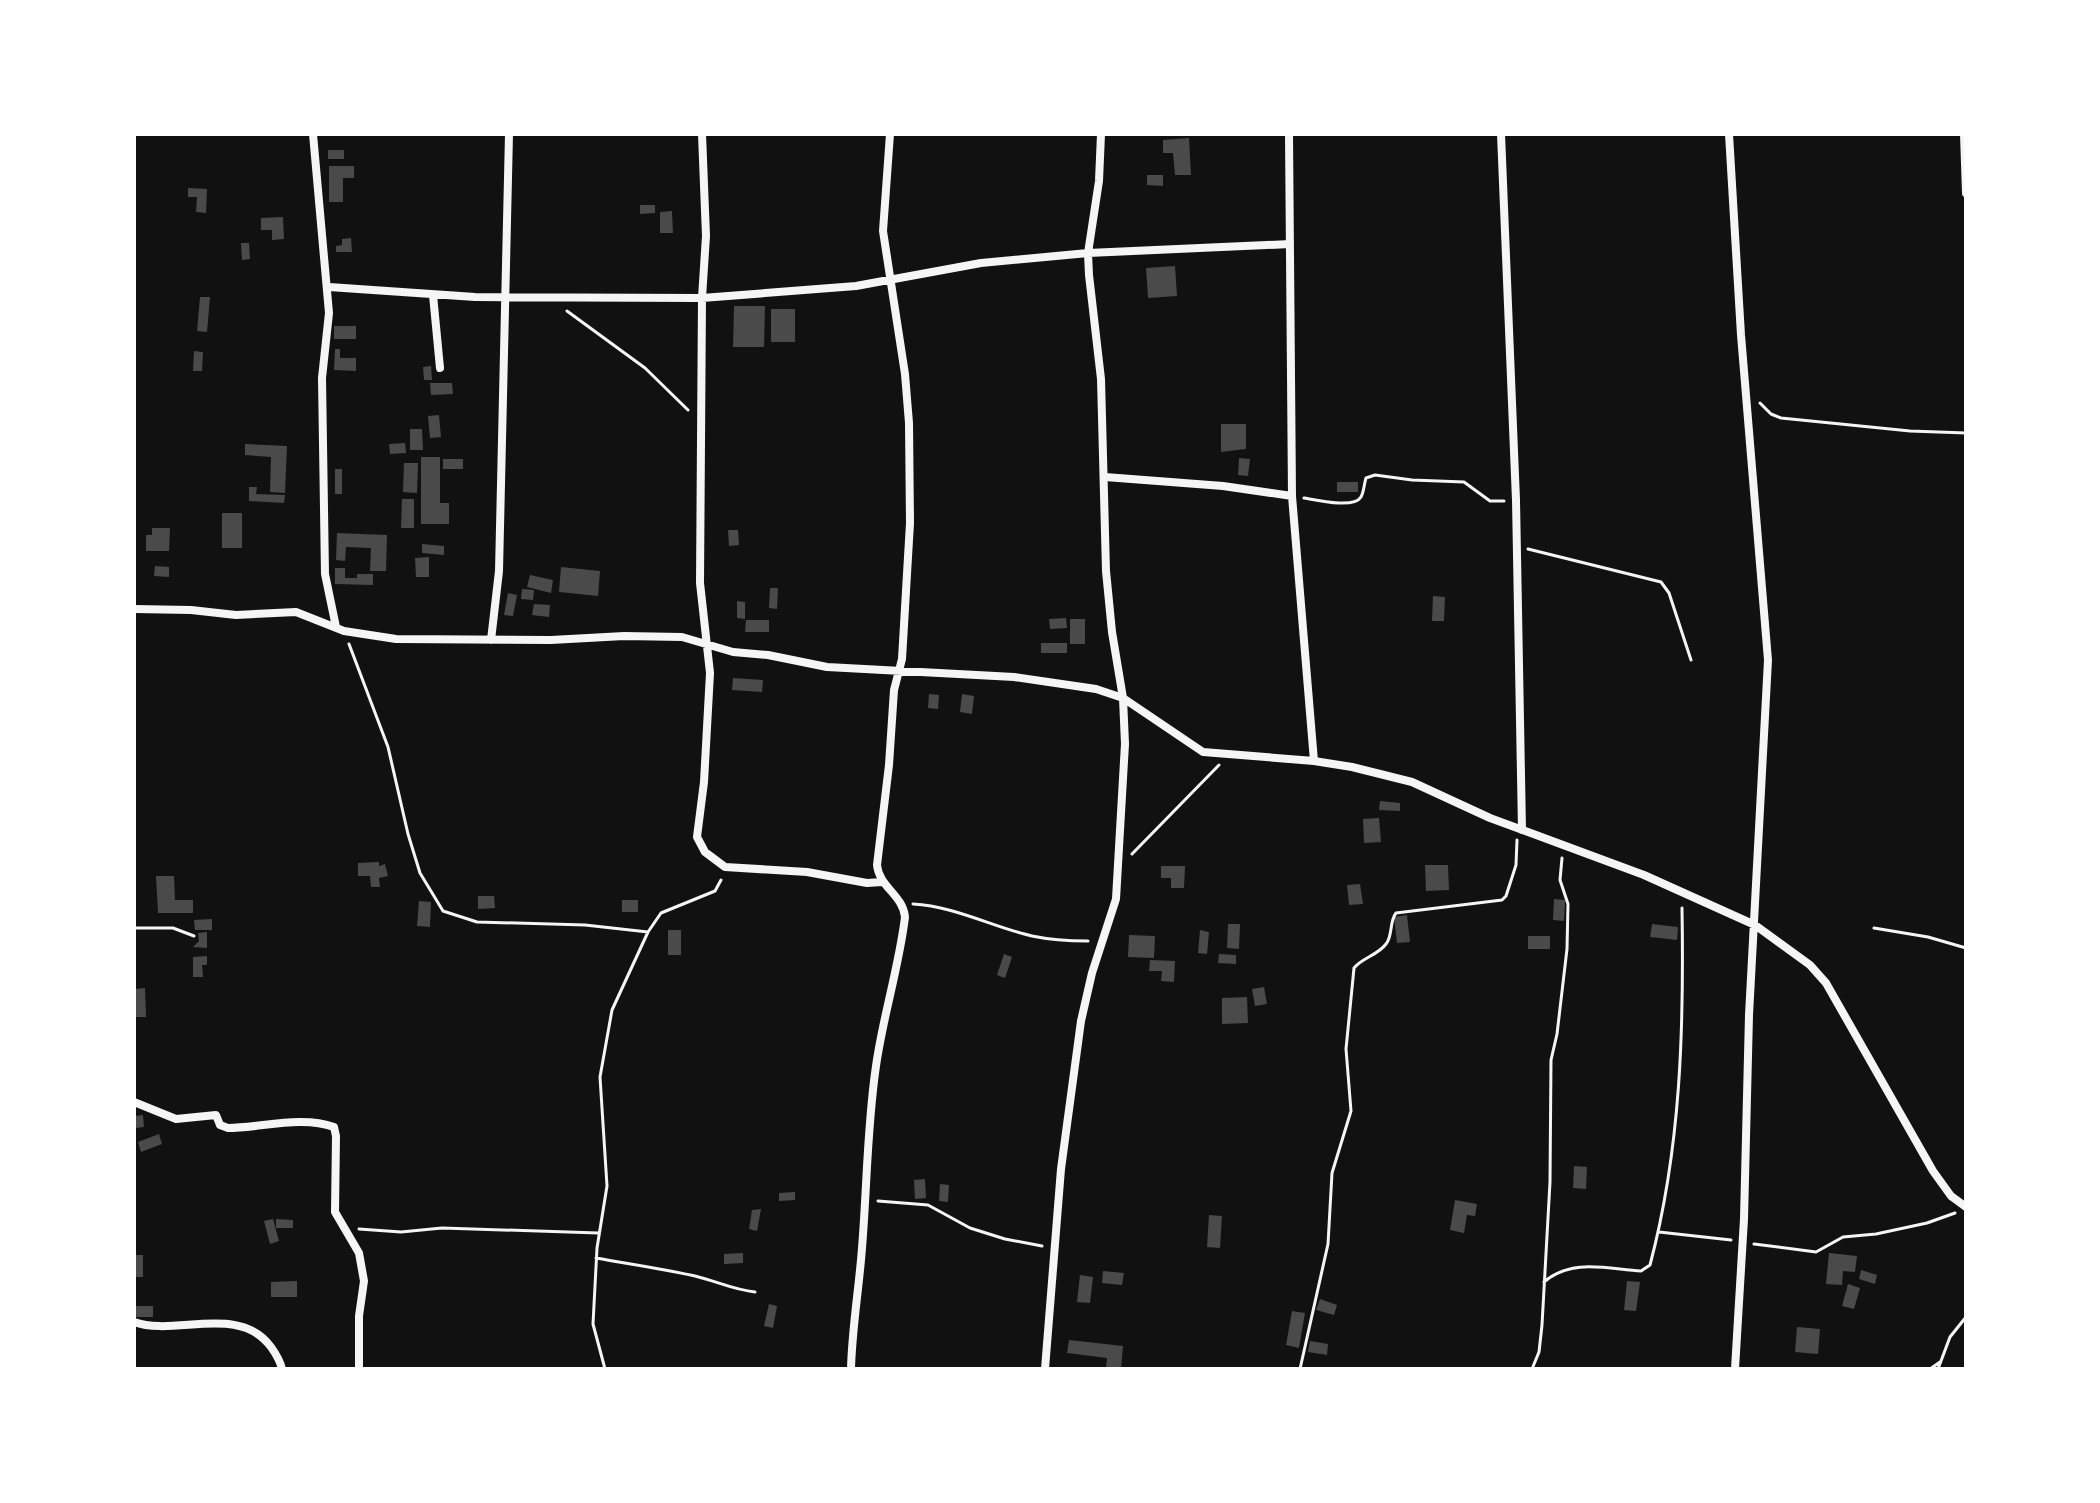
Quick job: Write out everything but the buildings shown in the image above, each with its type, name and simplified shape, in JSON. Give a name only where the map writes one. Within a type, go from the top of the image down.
[{"type":"street","points":[[313,134],[329,287],[329,325],[322,378],[325,574],[340,629]]},
{"type":"street","points":[[491,640],[499,571],[509,134]]},
{"type":"street","points":[[702,134],[706,236],[702,298],[700,583],[710,673],[704,782],[697,837],[705,852],[725,867],[807,872],[867,883],[882,882]]},
{"type":"street","points":[[851,1369],[852,1327],[863,1245],[869,1115],[905,911],[902,903],[878,876],[877,856],[886,798],[897,671],[902,659],[908,575],[910,470],[905,374],[883,231],[890,134]]},
{"type":"street","points":[[1045,1369],[1061,1169],[1081,1021],[1092,973],[1116,899],[1125,744],[1123,698],[1106,571],[1101,379],[1093,327],[1088,253],[1099,181],[1101,134]]},
{"type":"street","points":[[1289,134],[1292,496],[1314,761]]},
{"type":"street","points":[[1501,134],[1516,500],[1520,829]]},
{"type":"street","points":[[1729,134],[1744,382],[1768,660],[1749,1015],[1743,1242],[1735,1369]]},
{"type":"street","points":[[1964,134],[1966,193]]},
{"type":"street","points":[[329,287],[433,295],[702,298],[891,280],[981,263],[1088,253],[1290,244]]},
{"type":"street","points":[[433,295],[440,368]]},
{"type":"street","points":[[1105,477],[1223,486],[1292,496]]},
{"type":"street","points":[[134,609],[247,615],[296,612],[340,629],[396,639],[690,638],[733,652],[768,655],[827,667],[1051,682],[1096,689],[1123,698],[1197,750],[1314,761],[1412,782],[1520,829],[1644,875],[1755,925],[1810,965],[1826,983],[1933,1171],[1951,1196],[1966,1208]]},
{"type":"street","points":[[134,1102],[176,1119],[216,1115],[220,1125],[228,1128],[292,1123],[334,1127],[335,1212],[355,1242],[364,1281],[359,1316],[359,1369]]},
{"type":"street","points":[[134,1322],[140,1325],[239,1325],[263,1336],[281,1362],[282,1369]]},
{"type":"path","points":[[544,295],[665,384],[702,424]]},
{"type":"path","points":[[1744,382],[1763,407],[1776,417],[1910,431],[1966,433]]},
{"type":"path","points":[[1292,496],[1355,502],[1360,498],[1366,478],[1375,475],[1464,482],[1490,501],[1516,500]]},
{"type":"path","points":[[1517,546],[1661,582],[1669,593],[1691,660]]},
{"type":"path","points":[[340,629],[388,747],[420,873],[443,911],[477,922],[585,925],[648,932]]},
{"type":"path","points":[[1118,868],[1201,786],[1227,755]]},
{"type":"path","points":[[1300,1369],[1328,1244],[1332,1173],[1351,1111],[1346,1049],[1354,968],[1388,941],[1392,917],[1396,913],[1502,900],[1516,865],[1520,829]]},
{"type":"path","points":[[1532,1369],[1539,1352],[1544,1282],[1550,1182],[1551,1060],[1567,949],[1568,904],[1560,880],[1563,845]]},
{"type":"path","points":[[605,1369],[593,1324],[596,1258],[606,1201],[601,1064],[616,999],[648,932],[661,913],[715,891],[725,867]]},
{"type":"path","points":[[1544,1282],[1556,1272],[1570,1267],[1601,1266],[1641,1271],[1647,1268],[1675,1136],[1684,987],[1682,892]]},
{"type":"path","points":[[902,903],[923,904],[1032,936],[1060,941],[1104,940]]},
{"type":"path","points":[[134,928],[173,928],[194,936]]},
{"type":"path","points":[[1874,928],[1928,937],[1966,948]]},
{"type":"path","points":[[863,1201],[928,1205],[970,1228],[1005,1239],[1054,1248]]},
{"type":"path","points":[[1657,1232],[1816,1252],[1843,1237],[1876,1234],[1927,1223],[1966,1208]]},
{"type":"path","points":[[343,1228],[401,1232],[442,1228],[599,1234]]},
{"type":"path","points":[[596,1258],[693,1275],[718,1281],[735,1290],[755,1292]]},
{"type":"path","points":[[1938,1369],[1950,1337],[1966,1317]]},
{"type":"path","points":[[1930,1369],[1942,1359]]}]
